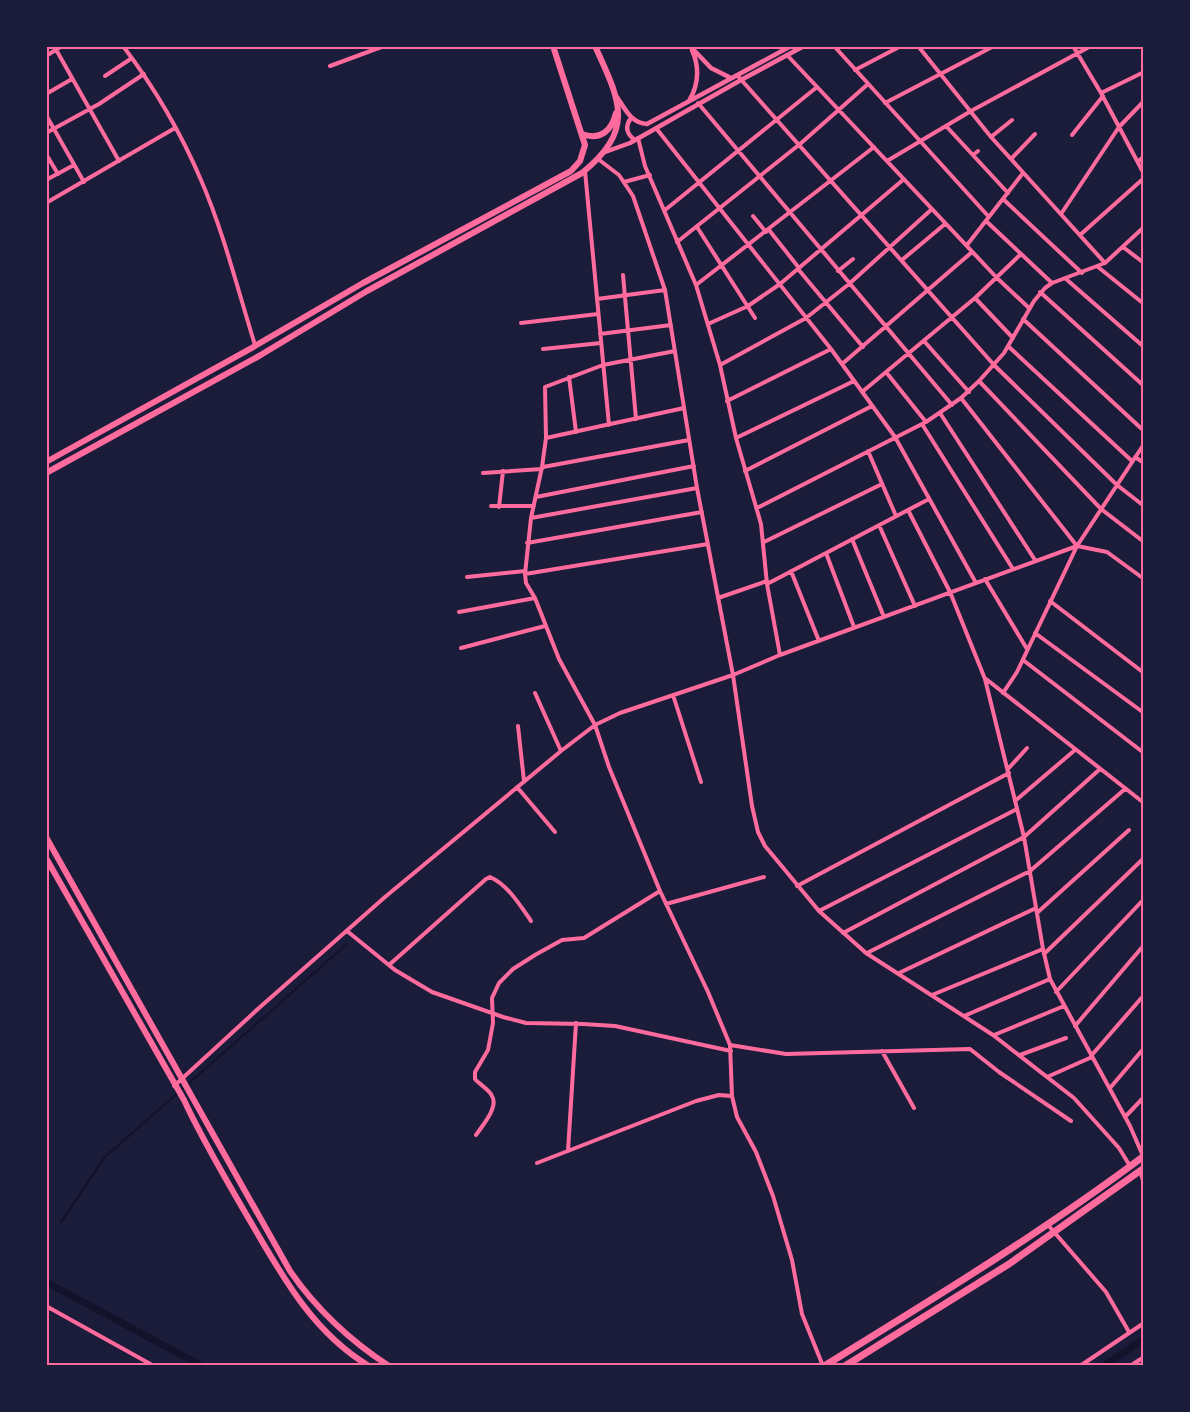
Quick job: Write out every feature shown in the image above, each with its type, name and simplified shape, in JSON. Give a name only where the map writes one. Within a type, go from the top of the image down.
[{"type":"highway","points":[[823,1365],[920,1309],[1143,1156]]},
{"type":"highway","points":[[845,1365],[964,1293],[1142,1169]]},
{"type":"main road","points":[[46,462],[363,284],[571,171],[583,154],[585,145],[553,46]]},
{"type":"main road","points":[[46,473],[259,356],[367,291],[585,171],[605,152],[618,126],[616,96],[595,46]]},
{"type":"main road","points":[[582,134],[598,136],[608,130],[614,121],[617,106]]},
{"type":"main road","points":[[448,237],[452,245]]},
{"type":"main road","points":[[46,837],[268,1234],[309,1298],[331,1322],[389,1365]]},
{"type":"main road","points":[[46,858],[184,1100],[200,1136],[284,1280],[302,1306],[333,1340],[369,1365]]},
{"type":"street","points":[[46,56],[55,48],[62,46]]},
{"type":"street","points":[[123,46],[144,74],[189,154],[213,209],[255,346]]},
{"type":"street","points":[[330,66],[384,46]]},
{"type":"street","points":[[605,152],[637,139],[791,46]]},
{"type":"street","points":[[616,96],[631,118],[639,123],[647,124],[731,78],[739,77],[788,56],[804,46]]},
{"type":"street","points":[[834,46],[987,219],[1052,283]]},
{"type":"street","points":[[855,70],[902,46]]},
{"type":"street","points":[[918,46],[992,137],[1105,263]]},
{"type":"street","points":[[885,103],[994,46]]},
{"type":"street","points":[[1073,46],[1102,95],[1143,174]]},
{"type":"street","points":[[887,161],[919,140],[1091,46]]},
{"type":"street","points":[[55,48],[118,161]]},
{"type":"street","points":[[693,48],[715,71],[731,78]]},
{"type":"street","points":[[688,101],[693,94],[698,76],[693,48]]},
{"type":"street","points":[[783,51],[966,246],[1029,308]]},
{"type":"street","points":[[105,76],[132,58]]},
{"type":"street","points":[[1072,135],[1102,95],[1143,72]]},
{"type":"street","points":[[46,133],[90,109],[144,74]]},
{"type":"street","points":[[739,77],[994,365],[1117,486],[1143,506]]},
{"type":"street","points":[[46,94],[72,79]]},
{"type":"street","points":[[677,242],[800,144],[868,84]]},
{"type":"street","points":[[665,210],[817,87]]},
{"type":"street","points":[[1061,214],[1119,127],[1143,100]]},
{"type":"street","points":[[698,103],[952,405]]},
{"type":"street","points":[[46,115],[84,182]]},
{"type":"street","points":[[631,118],[627,130],[631,137],[637,139]]},
{"type":"street","points":[[992,137],[1012,120]]},
{"type":"street","points":[[946,126],[1008,193]]},
{"type":"street","points":[[46,203],[175,128]]},
{"type":"street","points":[[656,128],[750,245],[895,437],[976,583]]},
{"type":"street","points":[[1011,159],[1035,134]]},
{"type":"street","points":[[637,139],[642,157],[696,285],[720,365],[736,438],[757,507],[780,655]]},
{"type":"street","points":[[696,285],[874,147]]},
{"type":"street","points":[[973,155],[978,151]]},
{"type":"street","points":[[46,154],[58,174]]},
{"type":"street","points":[[1138,162],[1143,156]]},
{"type":"street","points":[[598,159],[613,169],[624,182],[636,204],[665,290],[697,488],[733,675],[752,807],[758,832],[765,846],[819,912],[866,953],[993,1035],[1074,1098],[1119,1148],[1130,1166]]},
{"type":"street","points":[[46,180],[74,165]]},
{"type":"street","points":[[585,171],[609,424]]},
{"type":"street","points":[[966,246],[1023,172]]},
{"type":"street","points":[[624,182],[650,175]]},
{"type":"street","points":[[1080,235],[1143,178]]},
{"type":"street","points":[[708,324],[748,306],[780,284],[904,179]]},
{"type":"street","points":[[1003,199],[1082,273]]},
{"type":"street","points":[[720,365],[806,318],[849,284],[932,209]]},
{"type":"street","points":[[753,216],[863,347]]},
{"type":"street","points":[[902,260],[946,224]]},
{"type":"street","points":[[697,227],[755,318]]},
{"type":"street","points":[[757,507],[924,423],[952,405],[980,381],[1009,347],[1040,292],[1052,283],[1105,263],[1143,228]]},
{"type":"street","points":[[1124,247],[1143,263]]},
{"type":"street","points":[[842,364],[972,252]]},
{"type":"street","points":[[862,392],[975,298],[1021,254]]},
{"type":"street","points":[[838,271],[853,260]]},
{"type":"street","points":[[1098,267],[1143,304]]},
{"type":"street","points":[[622,275],[636,419]]},
{"type":"street","points":[[1066,278],[1143,347]]},
{"type":"street","points":[[597,299],[665,290]]},
{"type":"street","points":[[1040,292],[1143,386]]},
{"type":"street","points":[[975,298],[1013,338]]},
{"type":"street","points":[[521,323],[598,314]]},
{"type":"street","points":[[1023,319],[1143,431]]},
{"type":"street","points":[[600,334],[671,325]]},
{"type":"street","points":[[924,340],[969,392]]},
{"type":"street","points":[[543,349],[601,343]]},
{"type":"street","points":[[1009,347],[1134,459],[1143,463]]},
{"type":"street","points":[[727,401],[831,350]]},
{"type":"street","points":[[675,351],[603,365],[547,385],[544,389],[546,438],[527,543],[525,572],[544,626],[595,725],[609,767],[660,891],[708,992],[730,1046],[732,1096],[737,1117],[756,1152],[775,1203],[792,1260],[802,1314],[823,1365]]},
{"type":"street","points":[[886,372],[924,423],[1013,569]]},
{"type":"street","points":[[569,377],[576,432]]},
{"type":"street","points":[[736,438],[854,381]]},
{"type":"street","points":[[980,381],[1101,509],[1143,542]]},
{"type":"street","points":[[961,398],[1077,546]]},
{"type":"street","points":[[746,471],[872,406]]},
{"type":"street","points":[[546,438],[684,408]]},
{"type":"street","points":[[940,413],[1035,560]]},
{"type":"street","points":[[483,472],[542,468],[689,440]]},
{"type":"street","points":[[1002,693],[1023,660],[1077,546],[1143,444]]},
{"type":"street","points":[[868,451],[896,516]]},
{"type":"street","points":[[536,497],[694,466]]},
{"type":"street","points":[[500,507],[503,471]]},
{"type":"street","points":[[764,542],[882,484]]},
{"type":"street","points":[[531,518],[697,488]]},
{"type":"street","points":[[718,598],[767,582],[791,571],[929,499]]},
{"type":"street","points":[[490,506],[534,506]]},
{"type":"street","points":[[908,510],[950,592],[985,679],[1024,837],[1050,979],[1110,1088],[1143,1156]]},
{"type":"street","points":[[527,543],[702,513]]},
{"type":"street","points":[[879,525],[915,606]]},
{"type":"street","points":[[852,540],[884,617]]},
{"type":"street","points":[[467,577],[525,572],[708,544]]},
{"type":"street","points":[[174,1086],[347,931],[517,787],[595,725],[620,713],[733,675],[854,627],[1077,546],[1107,552],[1143,579]]},
{"type":"street","points":[[826,553],[854,627]]},
{"type":"street","points":[[791,571],[819,641]]},
{"type":"street","points":[[985,579],[1027,650]]},
{"type":"street","points":[[459,612],[535,598]]},
{"type":"street","points":[[1050,601],[1143,673]]},
{"type":"street","points":[[461,648],[544,626]]},
{"type":"street","points":[[1035,633],[1143,713]]},
{"type":"street","points":[[1023,660],[1143,753]]},
{"type":"street","points":[[985,679],[1143,803]]},
{"type":"street","points":[[535,693],[561,751]]},
{"type":"street","points":[[673,695],[701,782]]},
{"type":"street","points":[[518,726],[524,782]]},
{"type":"street","points":[[797,886],[1008,771],[1027,748]]},
{"type":"street","points":[[1015,801],[1076,750]]},
{"type":"street","points":[[843,933],[1024,837],[1100,769]]},
{"type":"street","points":[[517,787],[555,832]]},
{"type":"street","points":[[866,953],[1030,871],[1125,789]]},
{"type":"street","points":[[819,912],[1017,809]]},
{"type":"street","points":[[898,973],[1037,910],[1129,830]]},
{"type":"street","points":[[932,995],[1044,951],[1143,858]]},
{"type":"street","points":[[389,965],[490,877],[514,898],[531,921]]},
{"type":"street","points":[[666,904],[764,877]]},
{"type":"street","points":[[476,1135],[494,1105],[494,1098],[475,1079],[475,1072],[488,1050],[493,1023],[492,998],[499,983],[513,969],[562,940],[584,938],[660,891]]},
{"type":"street","points":[[1056,992],[1143,899]]},
{"type":"street","points":[[347,931],[389,965],[432,992],[491,1013],[526,1023],[615,1026],[731,1051]]},
{"type":"street","points":[[1075,1026],[1143,945]]},
{"type":"street","points":[[964,1016],[1050,979]]},
{"type":"street","points":[[1047,1077],[1092,1056],[1143,995]]},
{"type":"street","points":[[993,1035],[1064,1006]]},
{"type":"street","points":[[568,1151],[576,1023]]},
{"type":"street","points":[[1019,1055],[1066,1038]]},
{"type":"street","points":[[730,1046],[786,1053],[970,1049],[999,1072],[1071,1121]]},
{"type":"street","points":[[1110,1088],[1143,1048]]},
{"type":"street","points":[[882,1051],[914,1108]]},
{"type":"street","points":[[537,1163],[696,1101],[718,1095],[732,1096]]},
{"type":"street","points":[[1125,1117],[1143,1097]]},
{"type":"street","points":[[1142,1169],[1143,1184]]},
{"type":"street","points":[[1047,1224],[1106,1292],[1129,1332]]},
{"type":"street","points":[[46,1306],[154,1365]]},
{"type":"street","points":[[1080,1365],[1143,1323]]},
{"type":"street","points":[[1130,1365],[1143,1357]]},
{"type":"waterway","points":[[61,1222],[105,1157],[347,944]]},
{"type":"waterway","points":[[46,1282],[202,1366]]},
{"type":"waterway","points":[[1104,1366],[1144,1339]]}]
